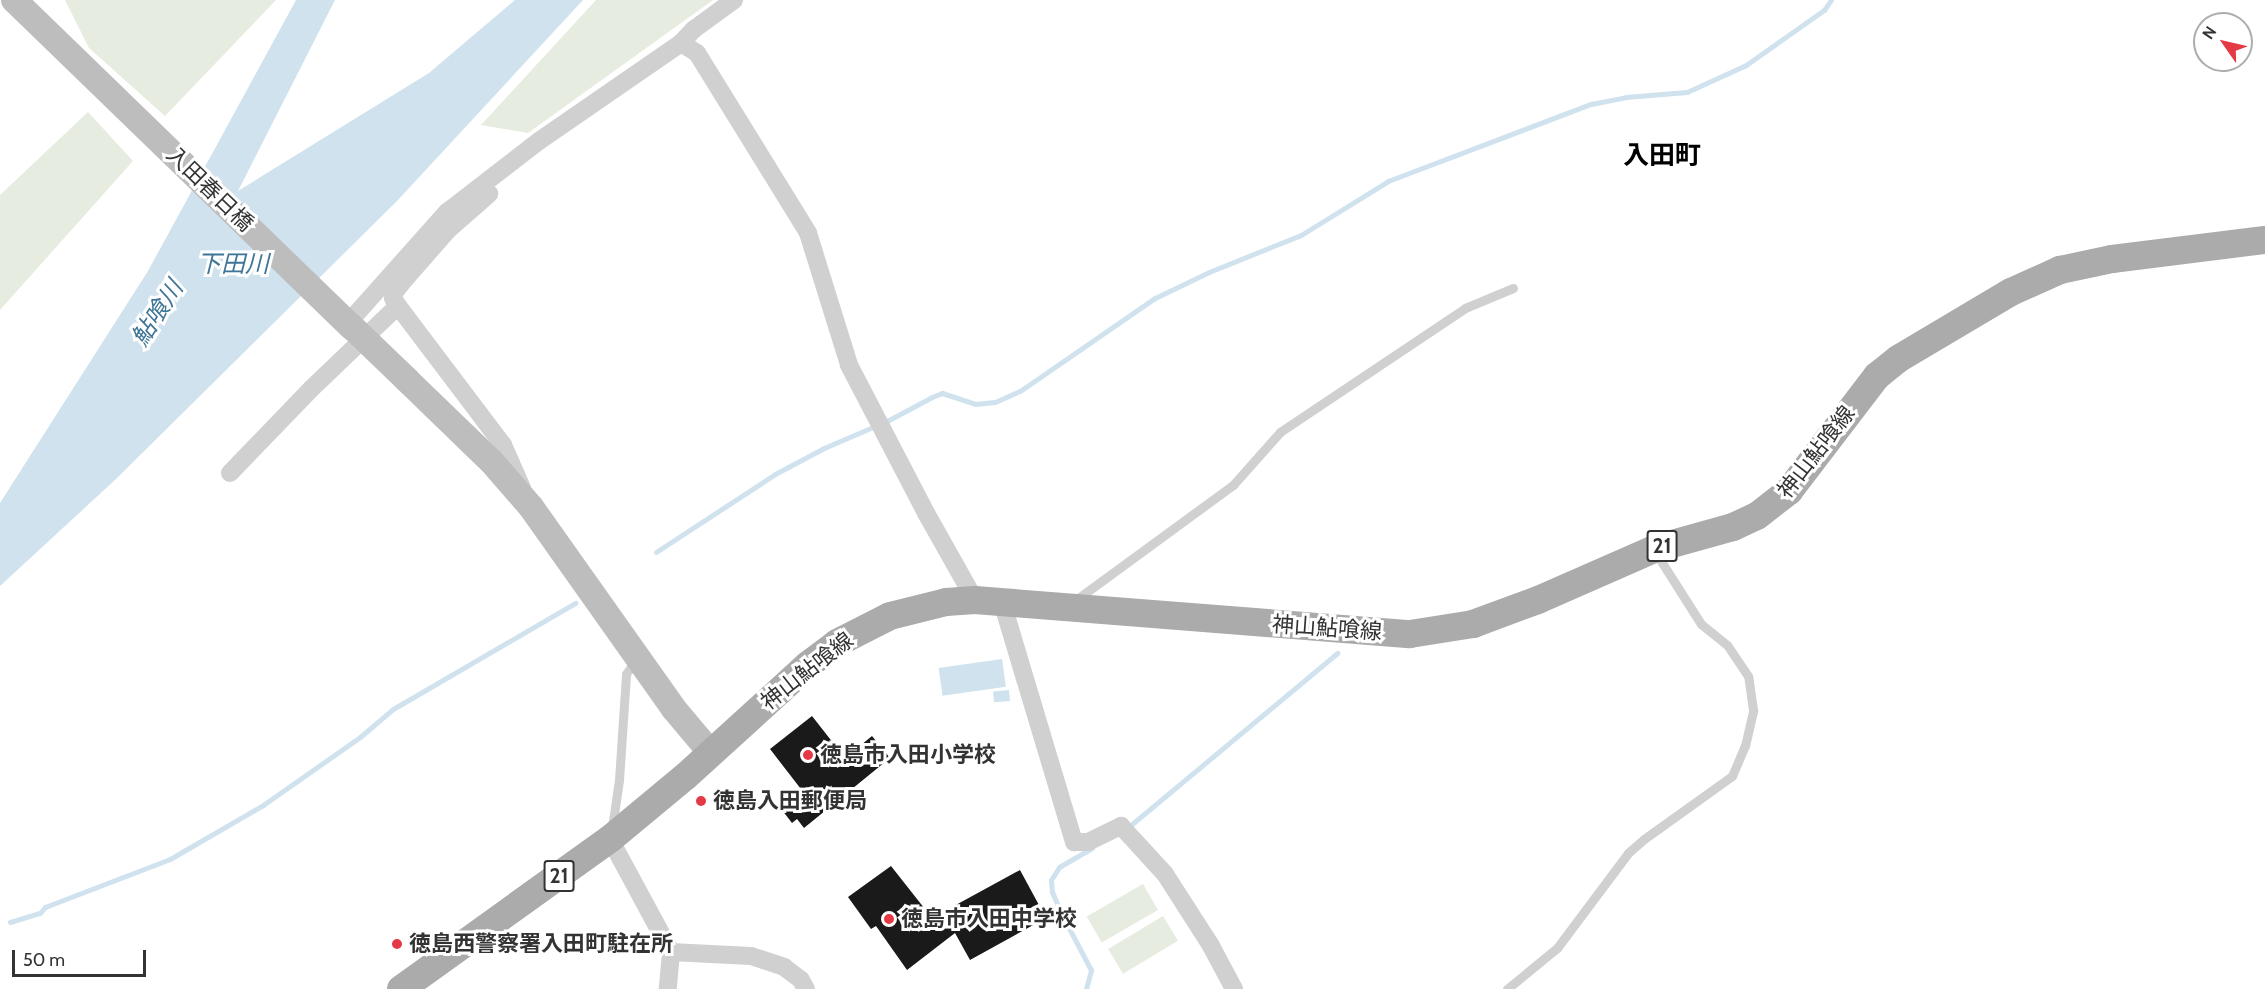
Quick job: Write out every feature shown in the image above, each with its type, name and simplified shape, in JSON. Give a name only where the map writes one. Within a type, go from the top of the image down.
[{"type":"main road","name":"神山鮎喰線","points":[[400,989],[610,839],[711,753],[808,665],[863,628],[918,608],[946,602],[989,601],[1410,634],[1473,624],[1503,614],[1654,549],[1733,527],[1774,504],[1789,491],[1877,376],[1899,359],[2011,292],[2060,270],[2112,259],[2265,240]]},
{"type":"street","name":"入田春日橋","points":[[14,0],[491,461],[530,506],[638,657],[711,753]]},
{"type":"street","points":[[348,323],[447,212],[549,134],[681,43],[693,30],[734,0]]},
{"type":"street","points":[[681,43],[697,53],[808,232],[849,365],[879,425],[989,601],[1074,842],[1088,842],[1121,826],[1165,874],[1210,944],[1234,989]]},
{"type":"street","points":[[530,506],[503,445],[393,298],[394,292],[448,230],[484,198],[529,164],[545,147],[549,134]]},
{"type":"street","points":[[230,472],[310,388],[398,306]]},
{"type":"street","points":[[610,839],[671,952],[668,989]]},
{"type":"street","points":[[671,952],[751,956],[784,967],[801,980],[806,989]]},
{"type":"lane","points":[[1067,606],[1233,485],[1280,432],[1465,308],[1513,288]]},
{"type":"lane","points":[[1507,989],[1557,948],[1628,853],[1732,776],[1745,746],[1753,710],[1748,676],[1727,645],[1701,624],[1654,549]]},
{"type":"lane","points":[[610,839],[619,780],[626,674],[638,657]]},
{"type":"shaded area","points":[[65,0],[276,0],[165,116],[89,48]]},
{"type":"shaded area","points":[[596,0],[713,0],[528,133],[481,125]]},
{"type":"shaded area","points":[[88,112],[133,161],[0,310],[0,195]]},
{"type":"shaded area","points":[[1143,884],[1158,910],[1102,942],[1087,916]]},
{"type":"shaded area","points":[[1163,916],[1178,941],[1123,974],[1108,949]]},
{"type":"water","name":"下田川","points":[[296,0],[335,0],[238,191],[429,73],[515,0],[583,0],[397,201],[116,479],[0,586],[0,503],[148,271]]},
{"type":"water","points":[[1002,659],[1006,687],[943,696],[939,668]]},
{"type":"water","points":[[1009,690],[1010,701],[994,702],[993,691]]},
{"type":"building","points":[[812,716],[845,758],[872,736],[890,758],[804,828],[797,819],[792,823],[782,810],[804,793],[770,749]]},
{"type":"building","points":[[891,866],[932,918],[1020,870],[1046,918],[970,960],[955,933],[907,970],[876,926],[871,929],[848,897]]},
{"type":"waterway","points":[[656,552],[775,474],[932,397],[942,393],[975,404],[995,402],[1020,391],[1155,298],[1209,272],[1301,235],[1388,181],[1591,104],[1626,97],[1687,92],[1746,65],[1824,10],[1831,0]]},
{"type":"waterway","points":[[10,922],[40,913],[45,907],[170,859],[263,805],[360,737],[393,709],[575,603]]},
{"type":"waterway","points":[[1126,829],[1337,653]]},
{"type":"waterway","points":[[1086,989],[1091,970],[1061,913],[1052,892],[1051,880],[1059,867],[1092,848]]},
{"type":"place","name":"徳島市入田小学校","points":[[808,755]]},
{"type":"place","name":"徳島入田郵便局","points":[[701,801]]},
{"type":"place","name":"徳島市入田中学校","points":[[889,919]]},
{"type":"place","name":"徳島西警察署入田町駐在所","points":[[397,944]]},
{"type":"district","name":"入田町","points":[[1662,156]]},
{"type":"water label","name":"鮎喰川","points":[[157,313]]}]
